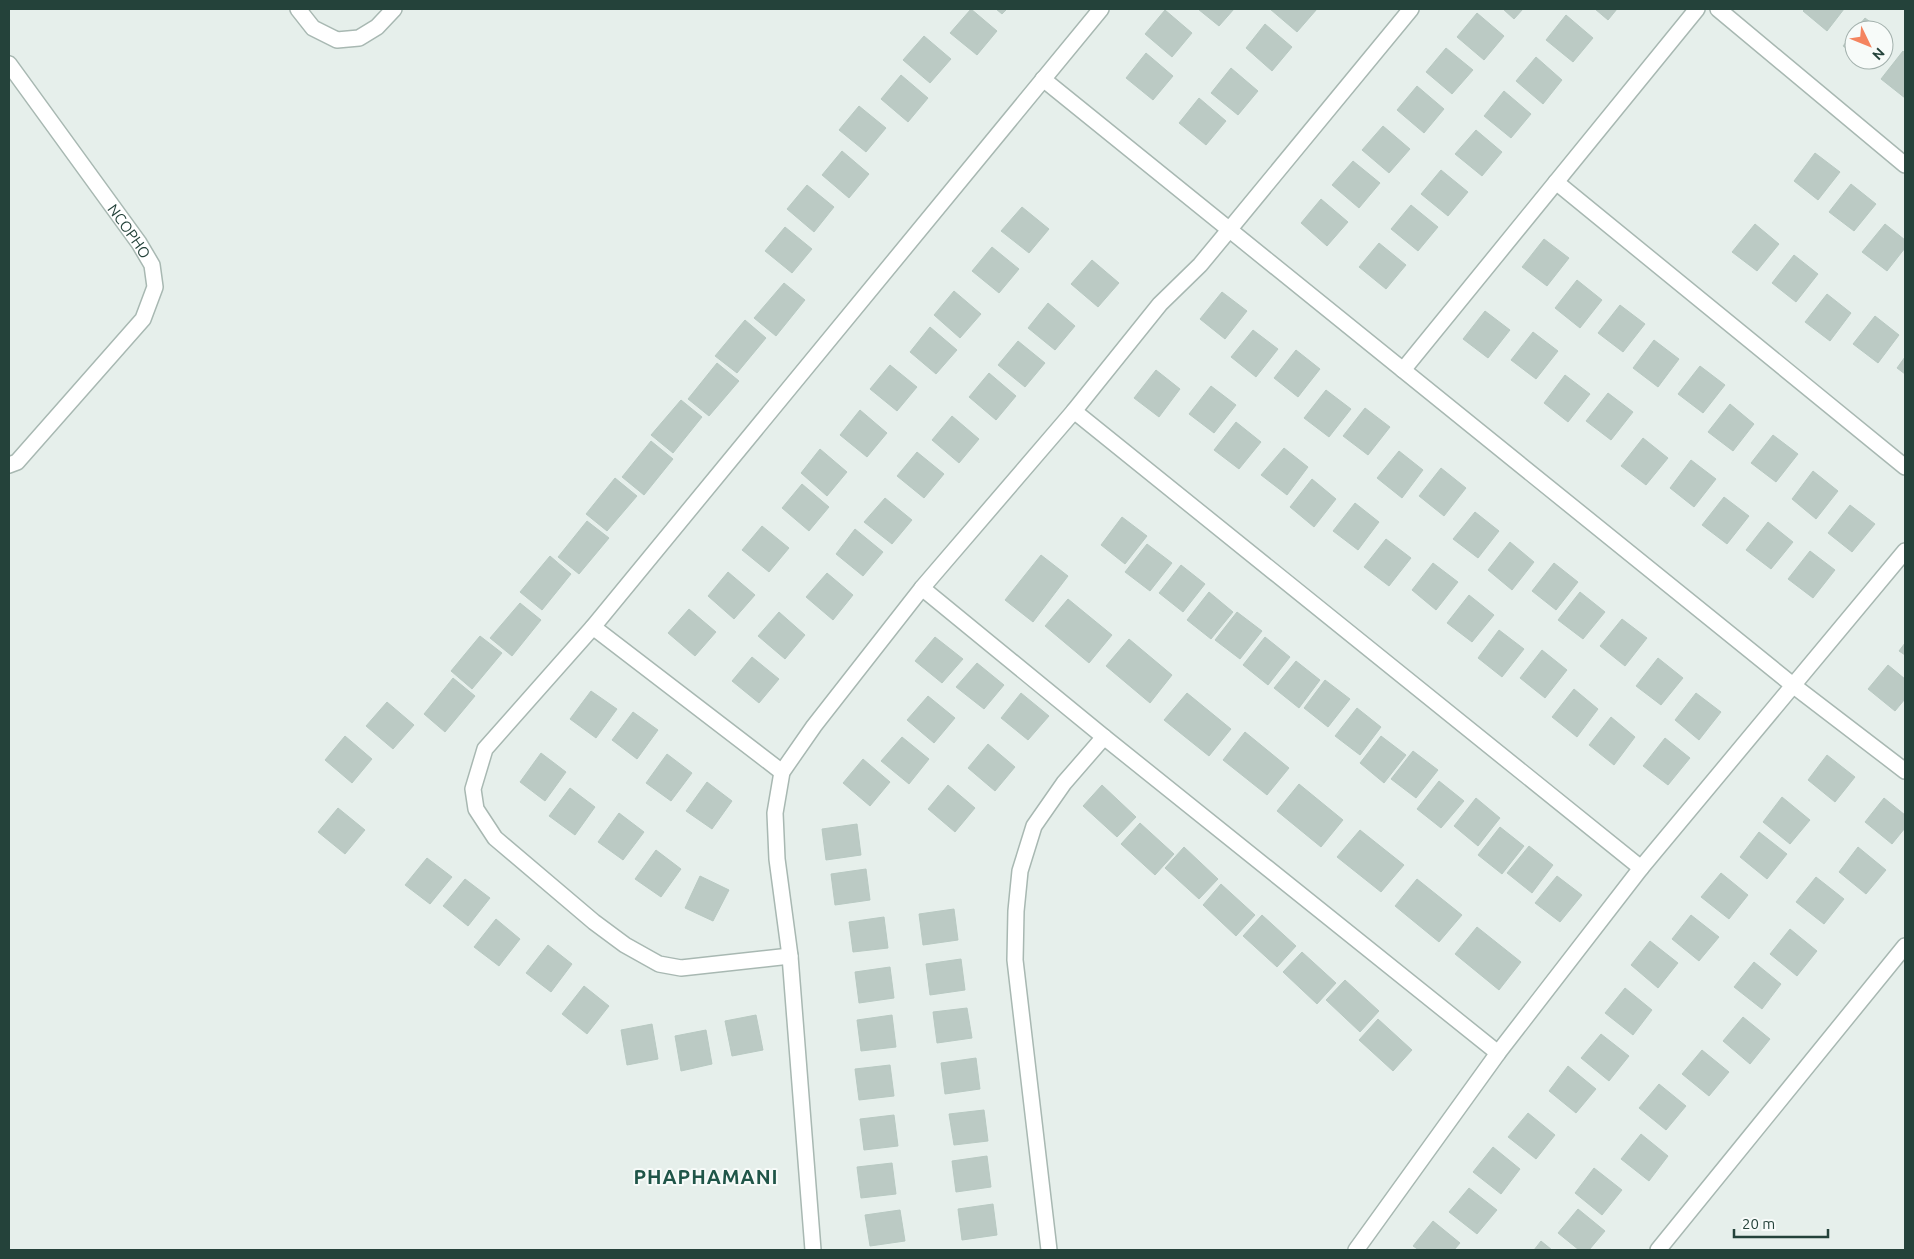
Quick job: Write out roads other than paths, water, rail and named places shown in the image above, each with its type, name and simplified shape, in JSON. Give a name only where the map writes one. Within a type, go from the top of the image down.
[{"type":"street","points":[[298,9],[313,28],[337,40],[359,38],[378,28],[394,9]]},
{"type":"street","points":[[790,956],[681,968],[659,964],[625,945],[594,922],[495,838],[476,809],[473,789],[485,749],[593,627],[1101,9]]},
{"type":"street","points":[[813,1250],[790,956],[777,859],[775,814],[782,772],[814,726],[922,588],[1074,411],[1160,304],[1200,265],[1411,9]]},
{"type":"street","points":[[1403,370],[1696,9]]},
{"type":"street","points":[[1718,9],[1905,165]]},
{"type":"street","name":"NCOPHO","points":[[9,64],[139,243],[152,265],[154,287],[143,319],[17,462],[9,465]]},
{"type":"street","points":[[1043,79],[1794,686],[1905,771]]},
{"type":"street","points":[[1556,182],[1905,467]]},
{"type":"street","points":[[1074,411],[1641,868]]},
{"type":"street","points":[[1356,1250],[1498,1053],[1641,868],[1905,551]]},
{"type":"street","points":[[922,588],[1104,737],[1498,1053]]},
{"type":"street","points":[[593,627],[782,772]]},
{"type":"street","points":[[1048,1250],[1015,960],[1016,911],[1020,871],[1034,826],[1064,783],[1104,737]]},
{"type":"street","points":[[1658,1250],[1905,946]]},
{"type":"district","name":"PHAPHAMANI","points":[[706,1176]]}]
